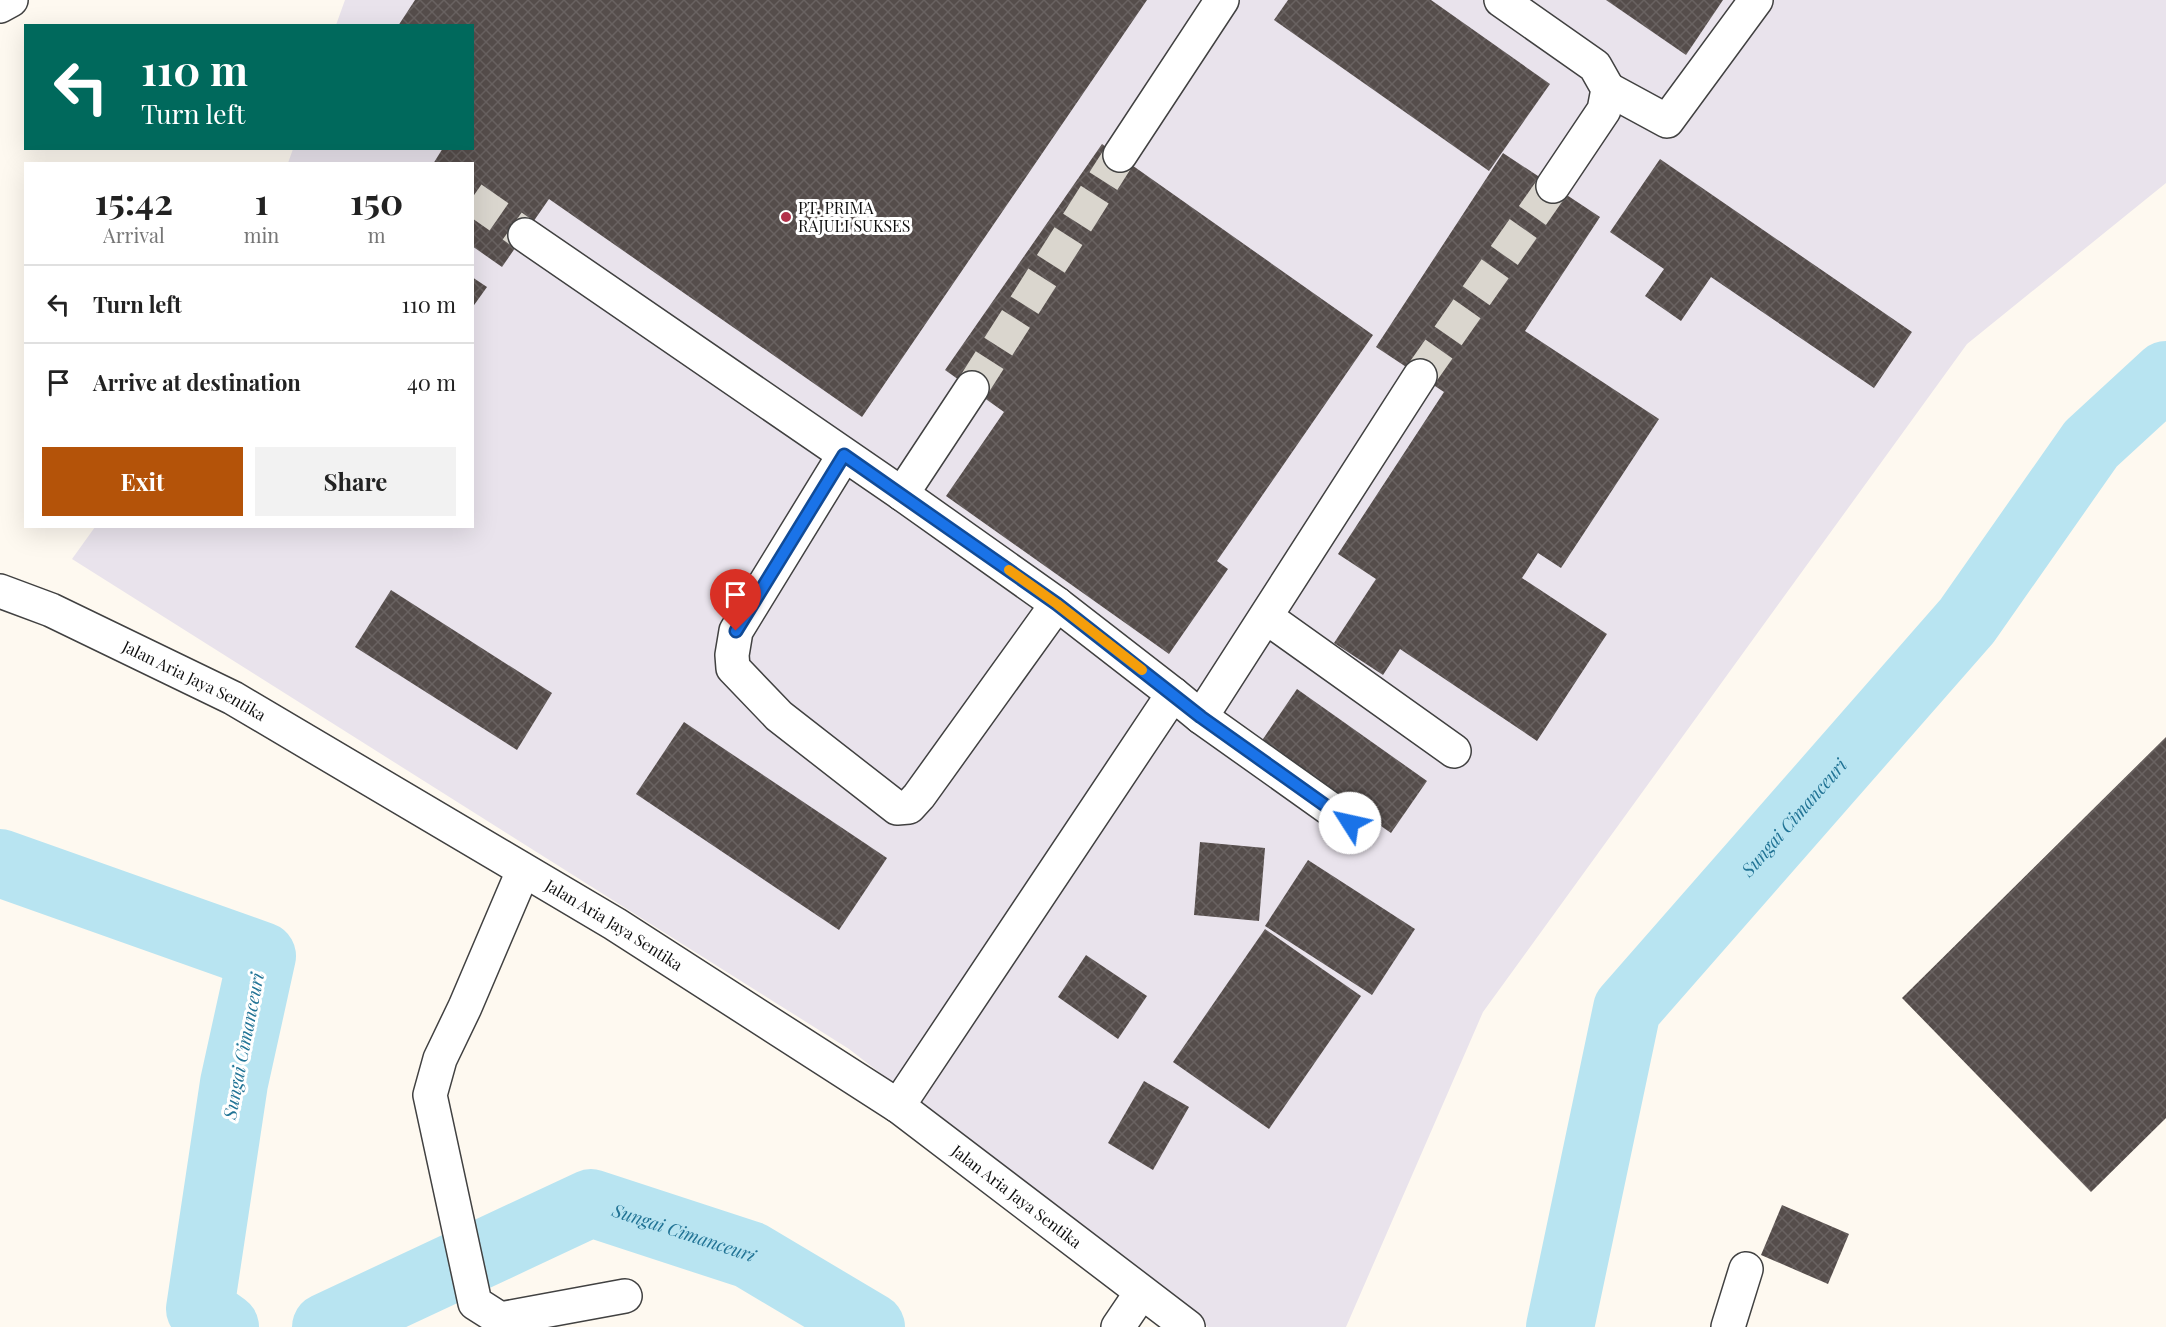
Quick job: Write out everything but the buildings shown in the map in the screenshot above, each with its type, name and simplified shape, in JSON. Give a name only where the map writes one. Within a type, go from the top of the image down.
[{"type":"street","points":[[0,6],[11,0]]},
{"type":"street","points":[[1120,155],[1222,0]]},
{"type":"street","points":[[1501,0],[1595,66],[1608,89],[1667,121],[1756,0]]},
{"type":"street","points":[[1553,186],[1604,110],[1608,89]]},
{"type":"street","points":[[525,235],[902,494],[1057,604],[1201,717],[1350,823]]},
{"type":"street","points":[[1201,717],[1420,376]]},
{"type":"street","points":[[902,494],[972,388]]},
{"type":"street","points":[[844,455],[736,631],[732,655],[733,668],[779,716],[897,808],[909,807],[919,796],[1057,604]]},
{"type":"street","name":"Jalan Aria Jaya Sentika","points":[[0,591],[51,610],[233,698],[615,924],[898,1106],[1188,1327]]},
{"type":"street","points":[[1266,617],[1454,751]]},
{"type":"street","points":[[898,1106],[1173,694]]},
{"type":"street","points":[[523,871],[465,1007],[440,1059],[430,1095],[475,1303],[500,1319],[625,1296]]},
{"type":"street","points":[[1728,1327],[1746,1269]]},
{"type":"street","points":[[1118,1327],[1141,1293]]},
{"type":"shaded area","points":[[345,0],[2166,0],[2166,183],[1967,344],[1483,1012],[1346,1327],[1208,1327],[849,1049],[72,559],[94,528],[474,528],[474,162],[288,162],[293,150],[474,150],[474,24],[336,24]]},
{"type":"waterway","name":"Sungai Cimanceuri","points":[[1560,1327],[1627,1009],[1967,621],[2091,444],[2166,375]]},
{"type":"waterway","name":"Sungai Cimanceuri","points":[[0,863],[262,956],[234,1083],[200,1309],[225,1327]]},
{"type":"waterway","name":"Sungai Cimanceuri","points":[[326,1327],[591,1203],[750,1255],[871,1327]]},
{"type":"tunnel","points":[[972,388],[1120,155]]},
{"type":"tunnel","points":[[1420,376],[1553,186]]},
{"type":"tunnel","points":[[474,199],[525,235]]},
{"type":"slow traffic","points":[[1009,570],[1142,670]]},
{"type":"place","name":"PT. PRIMA RAJULI SUKSES","points":[[786,217]]},
{"type":"route","points":[[736,631],[844,455],[1057,604],[1201,717],[1350,823]]}]
